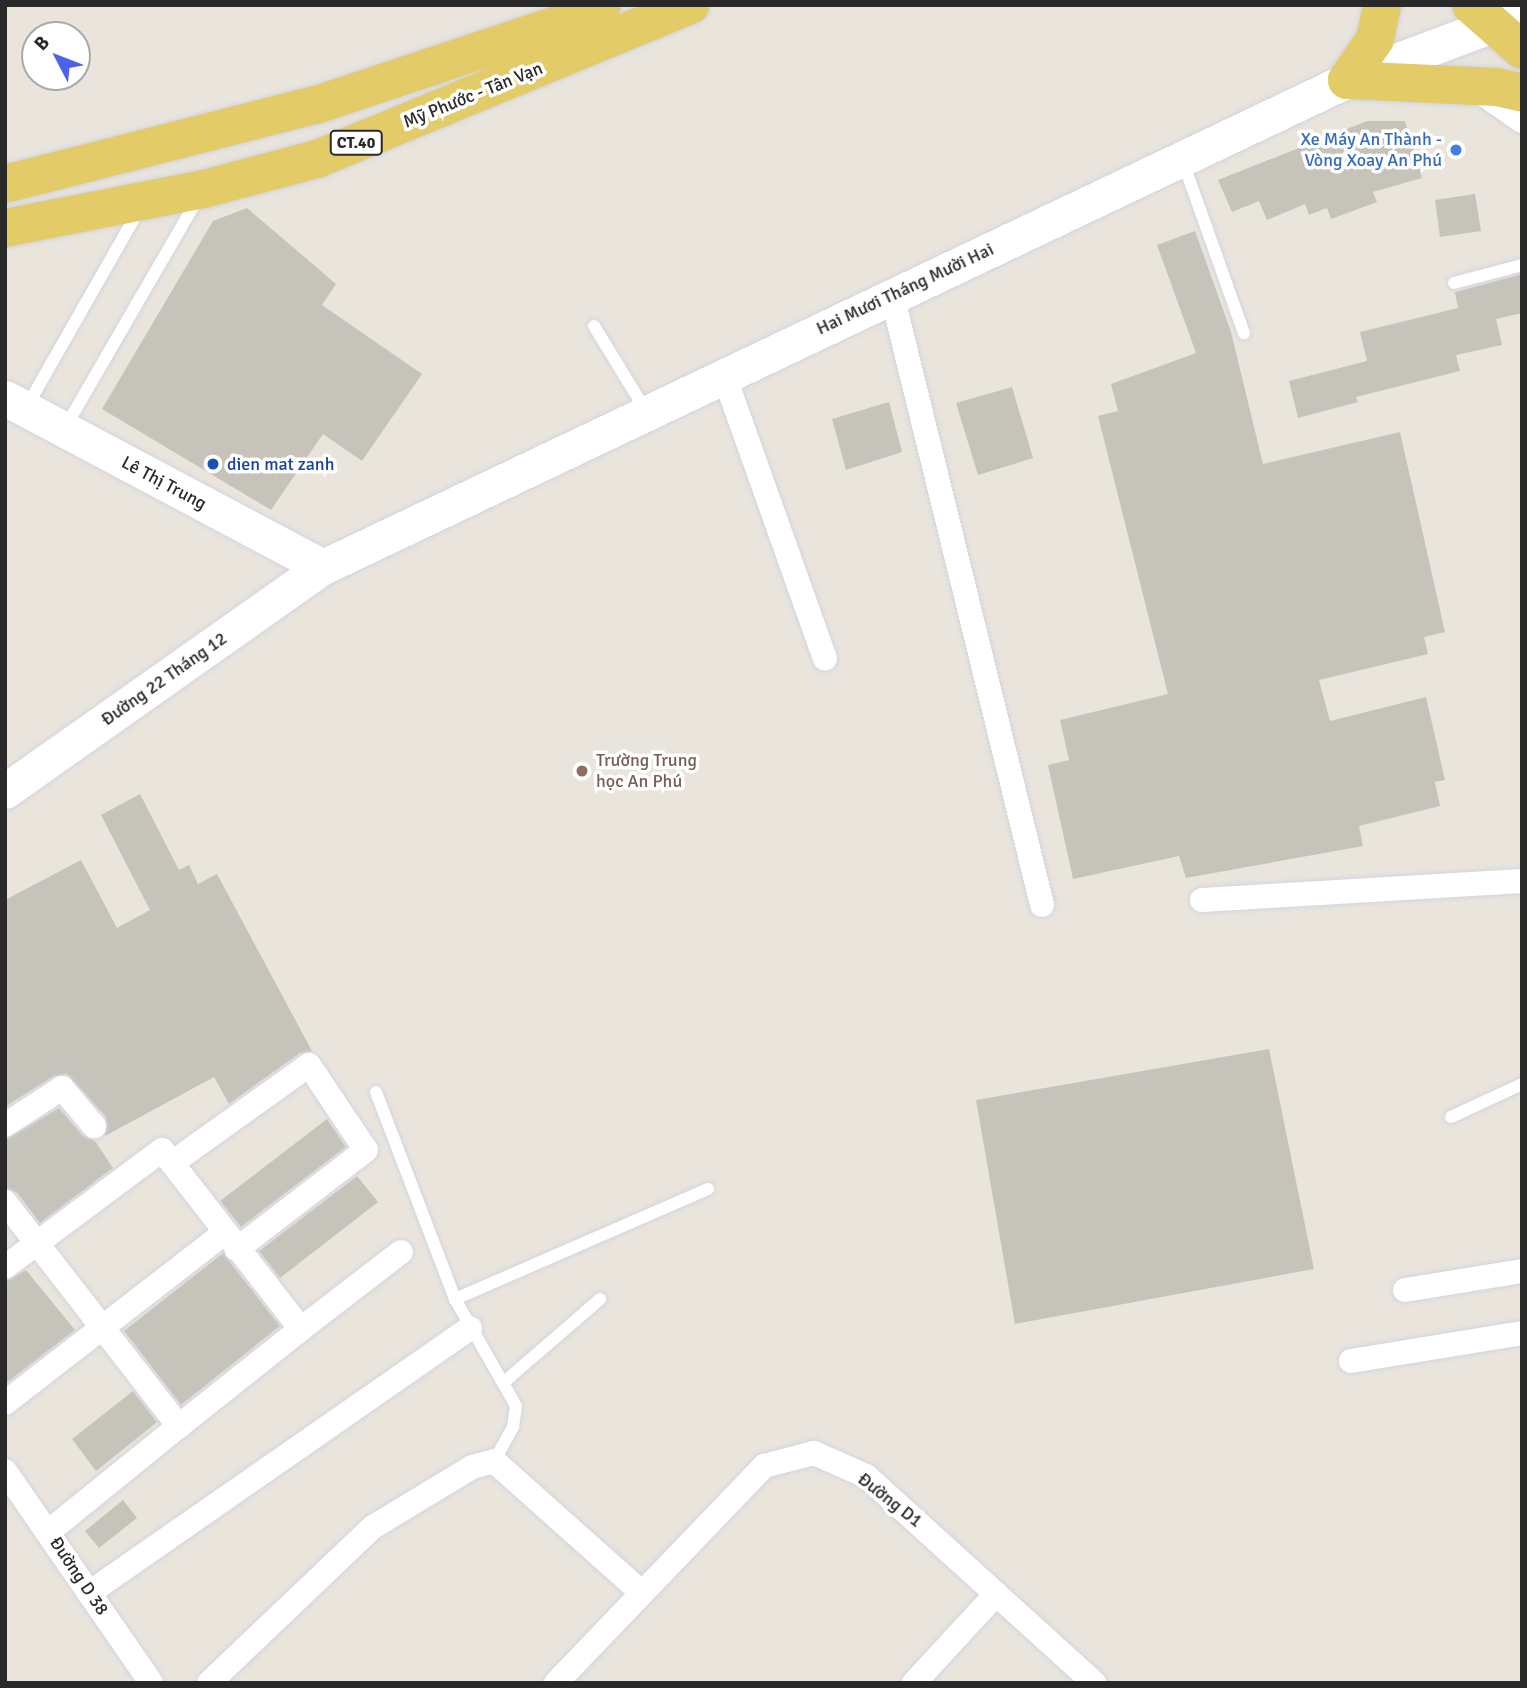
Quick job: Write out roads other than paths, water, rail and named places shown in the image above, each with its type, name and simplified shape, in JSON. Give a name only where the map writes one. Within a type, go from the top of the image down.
[{"type":"main road","name":"Mỹ Phước - Tân Vạn","points":[[5,184],[316,105],[569,21],[602,5]]},
{"type":"main road","name":"Mỹ Phước - Tân Vạn","points":[[5,228],[204,188],[317,159],[691,5]]},
{"type":"main road","points":[[1347,80],[1375,39],[1382,5]]},
{"type":"main road","points":[[1495,14],[1522,50]]},
{"type":"main road","name":"Hai Mươi Tháng Mười Hai","points":[[323,567],[646,411],[1183,160],[1347,80],[1495,14]]},
{"type":"main road","points":[[1347,80],[1463,85],[1522,93]]},
{"type":"main road","name":"Lê Thị Trung","points":[[15,403],[323,567]]},
{"type":"main road","name":"Đường 22 Tháng 12","points":[[5,790],[323,567]]},
{"type":"street","points":[[1463,85],[1483,93],[1522,121]]},
{"type":"street","points":[[892,295],[1042,905]]},
{"type":"street","points":[[723,375],[825,659]]},
{"type":"street","points":[[1202,900],[1522,881]]},
{"type":"street","points":[[5,1403],[103,1327],[366,1150],[309,1065],[172,1163]]},
{"type":"street","points":[[5,1125],[62,1088],[94,1126]]},
{"type":"street","points":[[5,1267],[162,1150],[301,1329]]},
{"type":"street","points":[[5,1202],[178,1426]]},
{"type":"street","points":[[48,1532],[178,1426],[401,1252]]},
{"type":"street","points":[[1405,1290],[1522,1271]]},
{"type":"street","points":[[89,1592],[470,1328]]},
{"type":"street","points":[[1351,1361],[1522,1333]]},
{"type":"street","name":"Đường D1","points":[[556,1683],[764,1466],[814,1452],[866,1476],[1094,1683]]},
{"type":"street","points":[[209,1683],[373,1527],[472,1467],[494,1461],[642,1593]]},
{"type":"street","name":"Đường D 38","points":[[5,1471],[13,1502],[48,1532],[151,1683]]},
{"type":"street","points":[[914,1683],[996,1594]]},
{"type":"lane","points":[[1183,160],[1244,333]]},
{"type":"lane","points":[[64,430],[204,188]]},
{"type":"lane","points":[[15,403],[145,200]]},
{"type":"lane","points":[[1454,283],[1522,265]]},
{"type":"lane","points":[[594,326],[646,411]]},
{"type":"lane","points":[[1451,1117],[1522,1084]]},
{"type":"lane","points":[[376,1093],[455,1299],[516,1406],[513,1427],[494,1461]]},
{"type":"lane","points":[[455,1299],[708,1189]]},
{"type":"lane","points":[[504,1382],[600,1299]]},
{"type":"place","name":"Xe Máy An Thành - Vòng Xoay An Phú","points":[[1456,150]]},
{"type":"place","name":"dien mat zanh","points":[[213,464]]},
{"type":"place","name":"Trường Trung học An Phú","points":[[582,771]]}]
